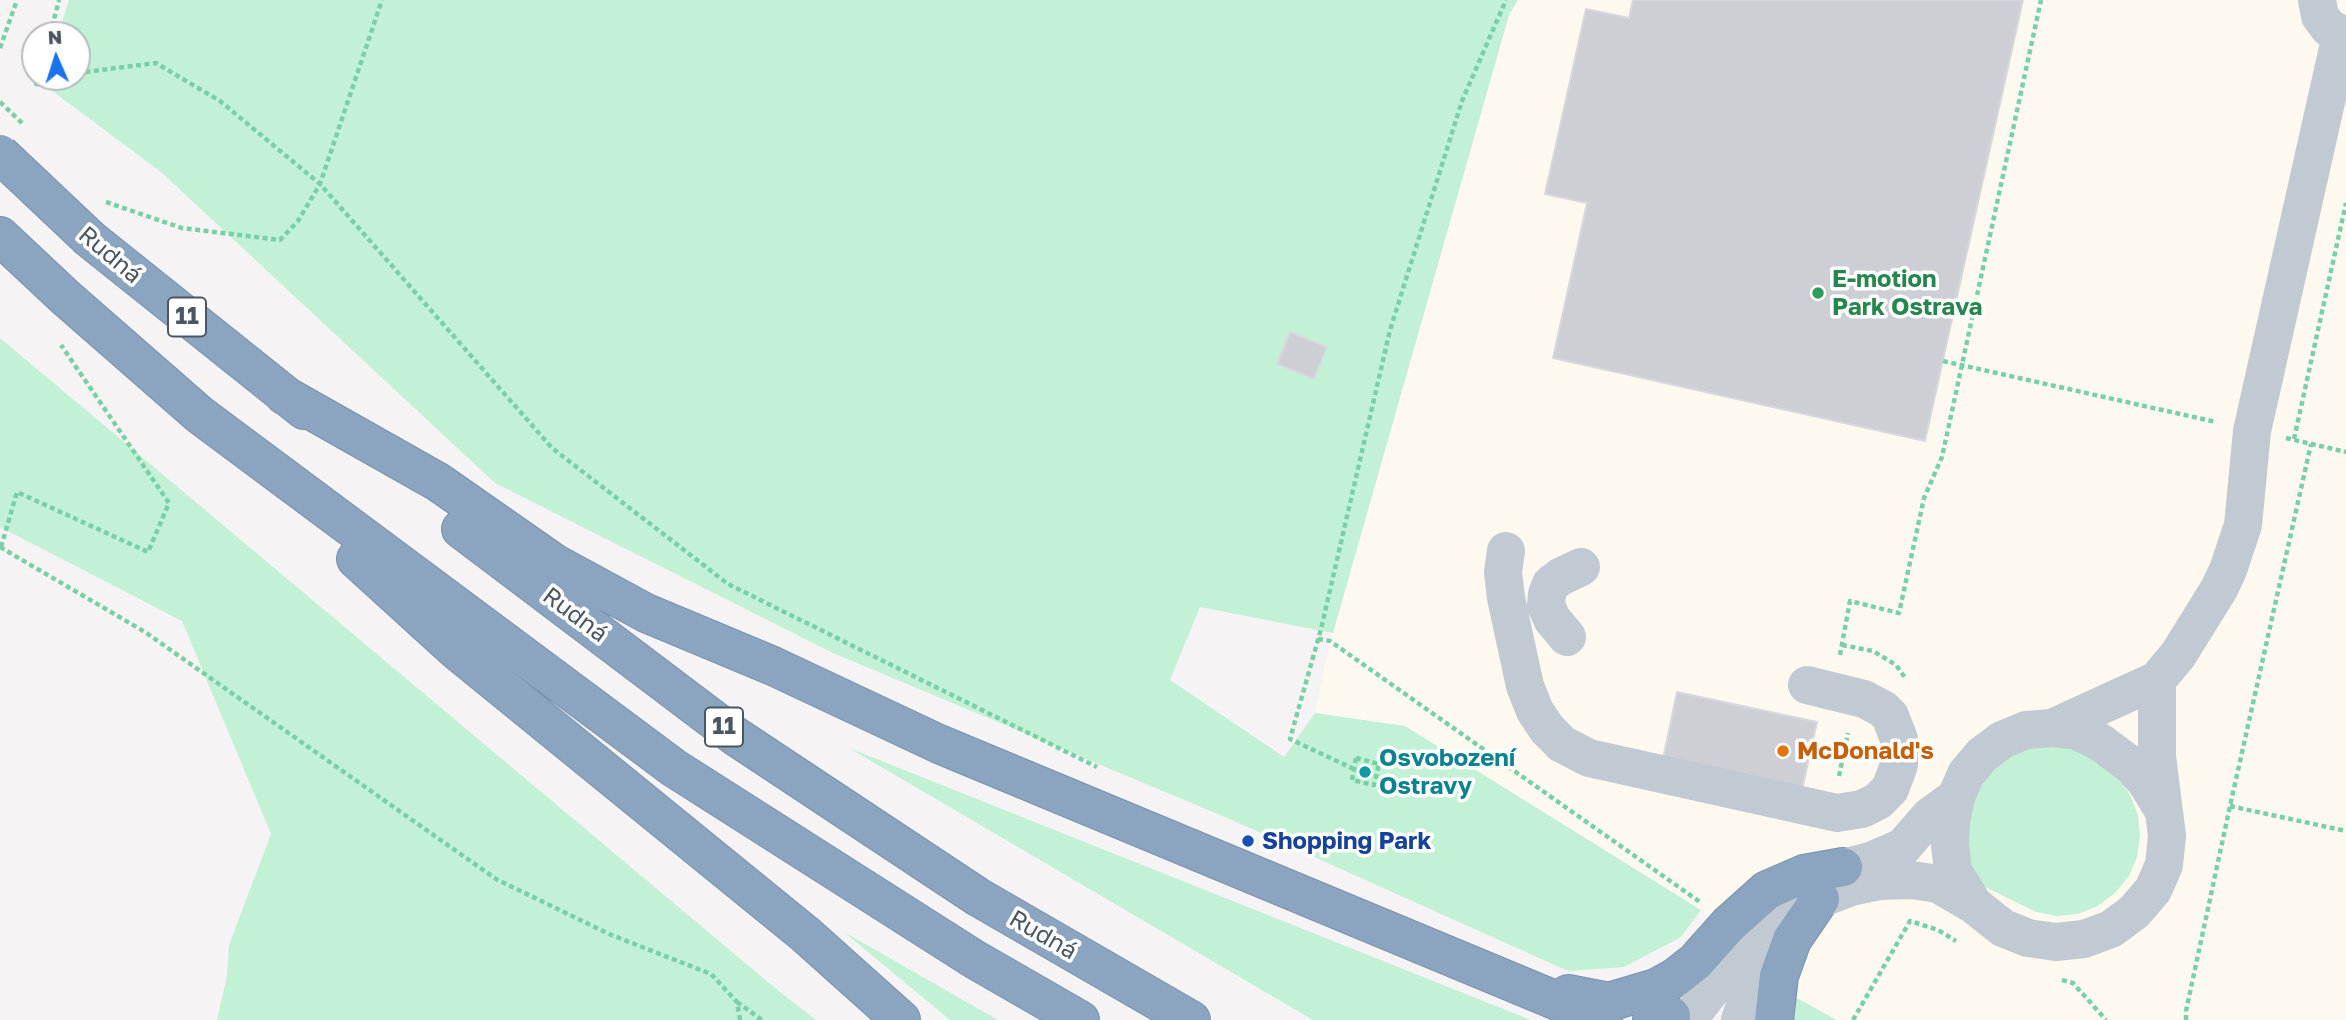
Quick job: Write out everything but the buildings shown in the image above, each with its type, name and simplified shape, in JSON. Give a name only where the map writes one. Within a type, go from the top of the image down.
[{"type":"highway","name":"Rudná","points":[[0,154],[90,239],[284,395],[735,736],[978,897],[1191,1020]]},
{"type":"highway","name":"11","points":[[0,236],[65,297],[200,415],[674,768],[974,959],[1080,1020]]},
{"type":"highway","points":[[284,395],[438,482],[554,563],[646,613],[773,666],[939,744],[1604,1020]]},
{"type":"highway","points":[[200,415],[456,650],[804,934],[901,1020]]},
{"type":"highway","points":[[1516,985],[1609,1002],[1644,992],[1676,977],[1695,962],[1728,925],[1766,890],[1804,874],[1843,867]]},
{"type":"highway","points":[[1774,1020],[1779,976],[1792,940],[1820,899]]},
{"type":"street","points":[[2052,728],[2157,680],[2178,655],[2219,589],[2235,552],[2243,525],[2252,431],[2343,36],[2329,28],[2320,16],[2318,0]]},
{"type":"street","points":[[1506,551],[1503,572],[1506,598],[1525,686],[1535,711],[1547,729],[1562,744],[1589,758],[1837,813],[1862,809],[1878,801],[1890,789],[1901,751],[1896,727],[1884,709],[1864,699],[1819,688]]},
{"type":"street","points":[[1567,637],[1552,618],[1546,605],[1547,594],[1551,584],[1581,567]]},
{"type":"street","points":[[1740,1020],[1758,969],[1773,942],[1794,917],[1820,899],[1851,887],[1880,881],[1912,880],[1938,884],[1973,905],[2003,928],[2028,938],[2056,942],[2084,939],[2111,929],[2134,912],[2153,890],[2164,865],[2167,836],[2157,756],[2157,680]]},
{"type":"street","points":[[1973,905],[1953,871],[1951,821],[1956,797],[1966,774],[1982,755],[2003,740],[2026,730],[2052,728],[2077,731],[2100,741],[2132,766],[2146,782],[2162,809]]},
{"type":"street","points":[[1683,1017],[1779,904],[1808,883],[1843,867],[1872,860],[1903,847],[1930,816],[1956,797]]},
{"type":"path","points":[[0,48],[16,0]]},
{"type":"path","points":[[54,21],[59,0]]},
{"type":"path","points":[[106,202],[182,228],[280,240],[298,221],[320,184],[382,0]]},
{"type":"path","points":[[1354,769],[1290,739],[1318,639],[1390,330],[1462,101],[1506,0]]},
{"type":"path","points":[[1847,812],[1838,782],[1850,724],[1842,707],[1829,704],[1819,688],[1842,645],[1850,601],[1899,612],[1924,498],[1942,457],[2041,0]]},
{"type":"path","points":[[91,71],[156,63],[220,101],[320,184],[552,448],[728,584],[1099,768]]},
{"type":"path","points":[[2294,439],[2346,203]]},
{"type":"path","points":[[58,341],[169,503],[148,552],[17,492],[0,547],[145,632],[496,879],[609,934],[711,974],[737,1002],[762,1020]]},
{"type":"path","points":[[1943,361],[2346,452]]},
{"type":"path","points":[[2186,1020],[2230,806],[2311,444]]},
{"type":"path","points":[[1318,639],[1330,641],[1701,903]]},
{"type":"path","points":[[1842,645],[1873,651],[1896,665],[1908,682]]},
{"type":"path","points":[[1356,758],[1379,764],[1374,785],[1352,780],[1354,769],[1356,758]]},
{"type":"path","points":[[2230,806],[2346,831]]},
{"type":"path","points":[[1853,1020],[1910,921],[1938,930],[1958,942]]},
{"type":"path","points":[[2060,980],[2073,983],[2106,1020]]},
{"type":"path","points":[[737,1002],[740,1020]]},
{"type":"shaded area","points":[[1518,0],[2346,0],[2346,1020],[1837,1020],[1791,995],[1701,910],[1405,726],[1315,713],[1330,641],[1509,15]]},
{"type":"green space","points":[[69,0],[1518,0],[1509,15],[1333,633],[1200,607],[1170,680],[1284,757],[1315,713],[1405,726],[1701,910],[1681,937],[1624,967],[1568,971],[1232,820],[833,653],[495,483],[161,172],[52,91],[91,91],[91,21],[62,21]]},
{"type":"green space","points":[[0,338],[816,1020],[217,1020],[227,976],[229,945],[271,834],[182,621],[0,527]]},
{"type":"green space","points":[[2030,746],[2072,746],[2118,777],[2130,795],[2138,815],[2140,836],[2137,857],[2129,876],[2115,893],[2098,906],[2078,914],[2057,916],[2036,912],[1985,887],[1975,878],[1966,844],[1971,802],[1993,766]]},
{"type":"green space","points":[[849,748],[1531,1020],[1313,1020]]},
{"type":"green space","points":[[844,932],[998,1020],[950,1020]]},
{"type":"green space","points":[[1791,995],[1837,1020],[1790,1020]]},
{"type":"place","name":"E-motion Park Ostrava","points":[[1818,293]]},
{"type":"place","name":"McDonald's","points":[[1783,751]]},
{"type":"place","name":"Osvobození Ostravy","points":[[1365,772]]},
{"type":"place","name":"Shopping Park","points":[[1248,841]]}]
